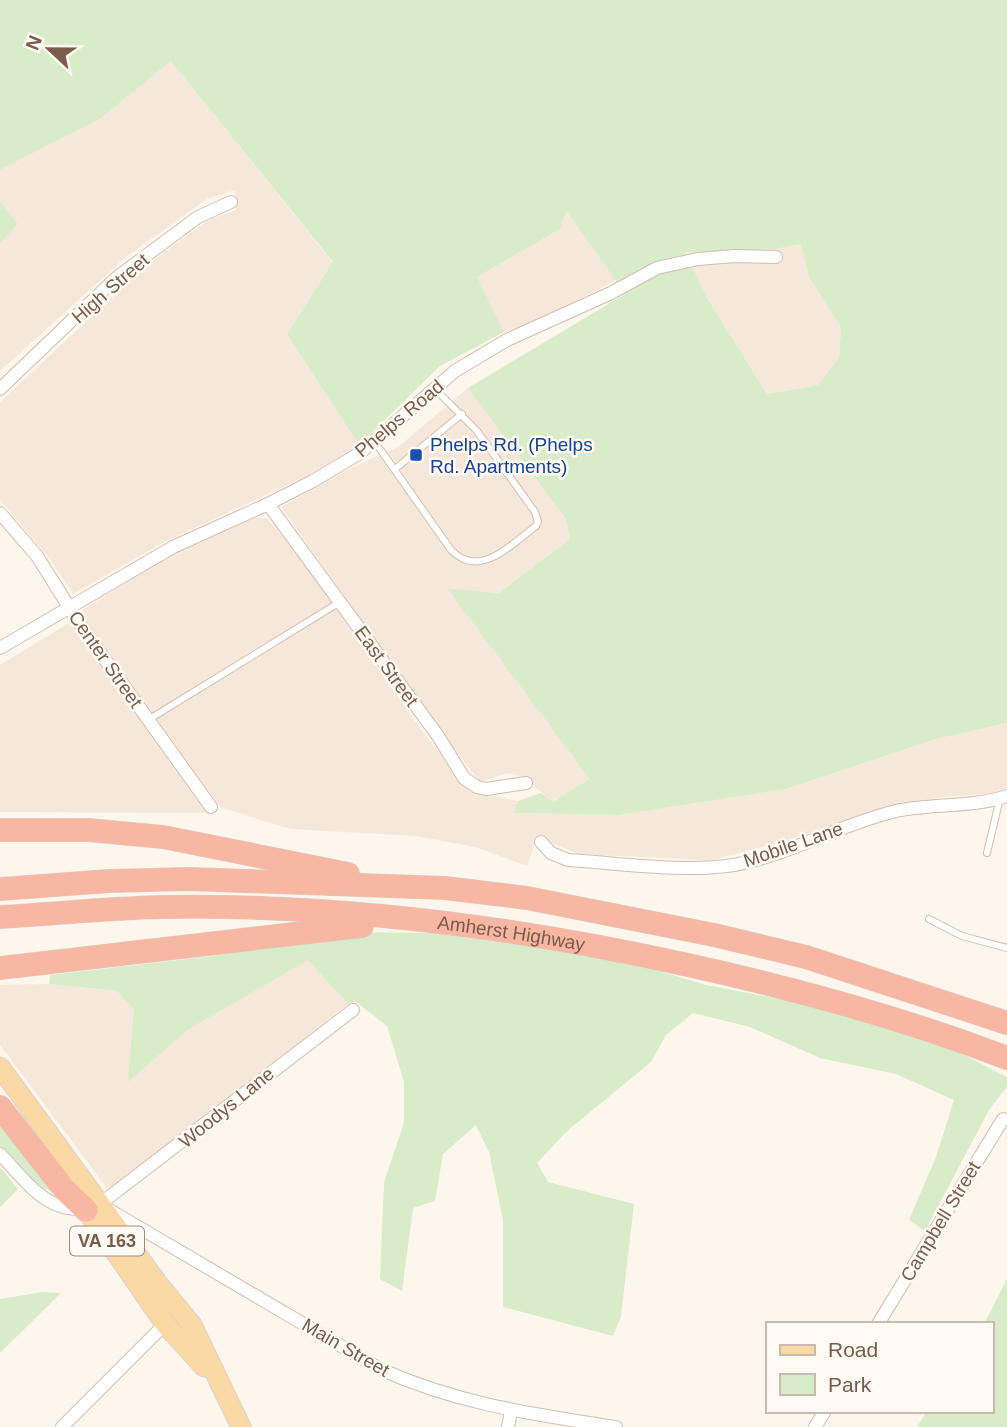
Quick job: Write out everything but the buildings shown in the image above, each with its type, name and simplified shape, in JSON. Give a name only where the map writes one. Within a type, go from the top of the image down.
[{"type":"highway","points":[[0,830],[88,831],[163,837],[352,875],[445,888]]},
{"type":"highway","name":"Amherst Highway","points":[[0,889],[109,881],[188,879],[445,888],[550,903],[806,957],[1007,1023]]},
{"type":"highway","name":"Amherst Highway","points":[[0,917],[176,908],[349,914],[517,932],[618,950],[779,985],[893,1017],[1007,1058]]},
{"type":"highway","points":[[0,968],[362,926],[468,926]]},
{"type":"highway","points":[[0,1107],[65,1190],[93,1207]]},
{"type":"main road","name":"VA 163","points":[[0,1068],[93,1207],[165,1324],[219,1383]]},
{"type":"main road","name":"VA 163","points":[[0,1096],[192,1325],[241,1427]]},
{"type":"street","name":"High Street","points":[[0,390],[116,278],[198,217],[231,202]]},
{"type":"street","name":"Phelps Road","points":[[0,648],[173,547],[313,481],[375,442],[454,371],[497,346],[611,293],[657,268],[698,258],[776,257]]},
{"type":"street","name":"East Street","points":[[268,504],[438,736],[464,778],[477,787],[486,789],[526,783]]},
{"type":"street","name":"Center Street","points":[[0,513],[37,556],[69,608],[211,807]]},
{"type":"street","name":"Mobile Lane","points":[[541,842],[551,853],[568,860],[701,868],[733,865],[759,859],[841,827],[898,811],[1003,797]]},
{"type":"street","name":"Woodys Lane","points":[[93,1207],[353,1010]]},
{"type":"street","name":"Campbell Street","points":[[878,1322],[1003,1119]]},
{"type":"street","points":[[0,1153],[42,1198],[52,1204],[93,1207]]},
{"type":"street","name":"Main Street","points":[[93,1207],[380,1369],[439,1393],[511,1411],[615,1427]]},
{"type":"street","points":[[62,1427],[165,1324]]},
{"type":"street","points":[[508,1427],[511,1411]]},
{"type":"lane","points":[[375,442],[451,550],[463,560],[486,562],[536,526],[538,522],[535,512],[494,451],[434,388]]},
{"type":"lane","points":[[395,469],[462,415]]},
{"type":"lane","points":[[148,720],[341,601]]},
{"type":"lane","points":[[987,853],[1003,797]]},
{"type":"lane","points":[[929,919],[962,936],[1007,948]]},
{"type":"shaded area","points":[[171,61],[333,263],[287,334],[359,445],[305,477],[164,542],[73,594],[50,559],[0,500],[0,402],[147,265],[208,220],[236,210],[235,190],[207,199],[126,257],[0,371],[0,243],[18,224],[0,201],[0,170],[100,119]]},
{"type":"shaded area","points":[[568,210],[616,280],[536,322],[504,332],[477,277],[560,229]]},
{"type":"shaded area","points":[[802,244],[809,277],[841,328],[839,359],[818,385],[767,394],[706,296],[685,251],[775,249]]},
{"type":"shaded area","points":[[468,388],[566,519],[570,539],[499,593],[448,588],[591,780],[552,802],[524,777],[507,773],[480,782],[444,736],[281,507],[357,465],[398,447]]},
{"type":"shaded area","points":[[250,518],[267,518],[297,553],[424,734],[473,792],[518,801],[515,813],[619,815],[786,789],[936,739],[1007,723],[1007,787],[998,793],[943,797],[880,809],[789,840],[712,860],[578,854],[537,837],[527,866],[475,847],[416,836],[290,829],[220,807],[81,615],[82,610],[172,554]]},
{"type":"shaded area","points":[[69,623],[211,813],[0,812],[0,665]]},
{"type":"shaded area","points":[[308,959],[348,1004],[116,1185],[107,1188],[0,1045],[0,985],[49,984],[117,991],[135,1009],[129,1081],[189,1029]]},
{"type":"green space","points":[[0,0],[1007,0],[1007,723],[936,739],[786,789],[619,815],[514,813],[518,801],[541,793],[553,802],[590,779],[447,588],[499,593],[570,539],[566,519],[468,388],[625,294],[567,211],[560,229],[477,277],[504,332],[440,366],[359,445],[287,334],[333,262],[171,61],[100,119],[0,170]],"holes":[[[801,244],[809,277],[841,328],[839,358],[818,385],[767,394],[706,296],[685,252],[775,249]]]},
{"type":"green space","points":[[0,201],[18,224],[0,243]]},
{"type":"green space","points":[[362,932],[434,933],[619,959],[706,985],[822,1007],[947,1046],[1007,1077],[1007,1087],[989,1110],[925,1231],[909,1220],[936,1157],[954,1100],[896,1074],[820,1058],[750,1027],[693,1013],[666,1035],[651,1062],[567,1131],[537,1163],[548,1182],[634,1204],[621,1316],[613,1336],[503,1307],[503,1220],[489,1152],[476,1125],[443,1154],[435,1201],[413,1208],[402,1291],[380,1279],[384,1182],[404,1123],[404,1082],[387,1026],[355,1001],[348,1004],[308,960],[189,1029],[128,1082],[134,1009],[117,991],[49,984],[50,975],[213,956]]},
{"type":"green space","points":[[0,1117],[52,1190],[39,1186],[0,1146]]},
{"type":"green space","points":[[0,1167],[18,1189],[0,1207]]},
{"type":"green space","points":[[1007,1279],[1007,1427],[917,1427],[926,1413],[993,1413],[993,1322],[985,1322]]},
{"type":"green space","points":[[43,1292],[61,1293],[0,1353],[0,1299]]},
{"type":"place","name":"Phelps Rd. (Phelps Rd. Apartments)","points":[[416,455]]}]
